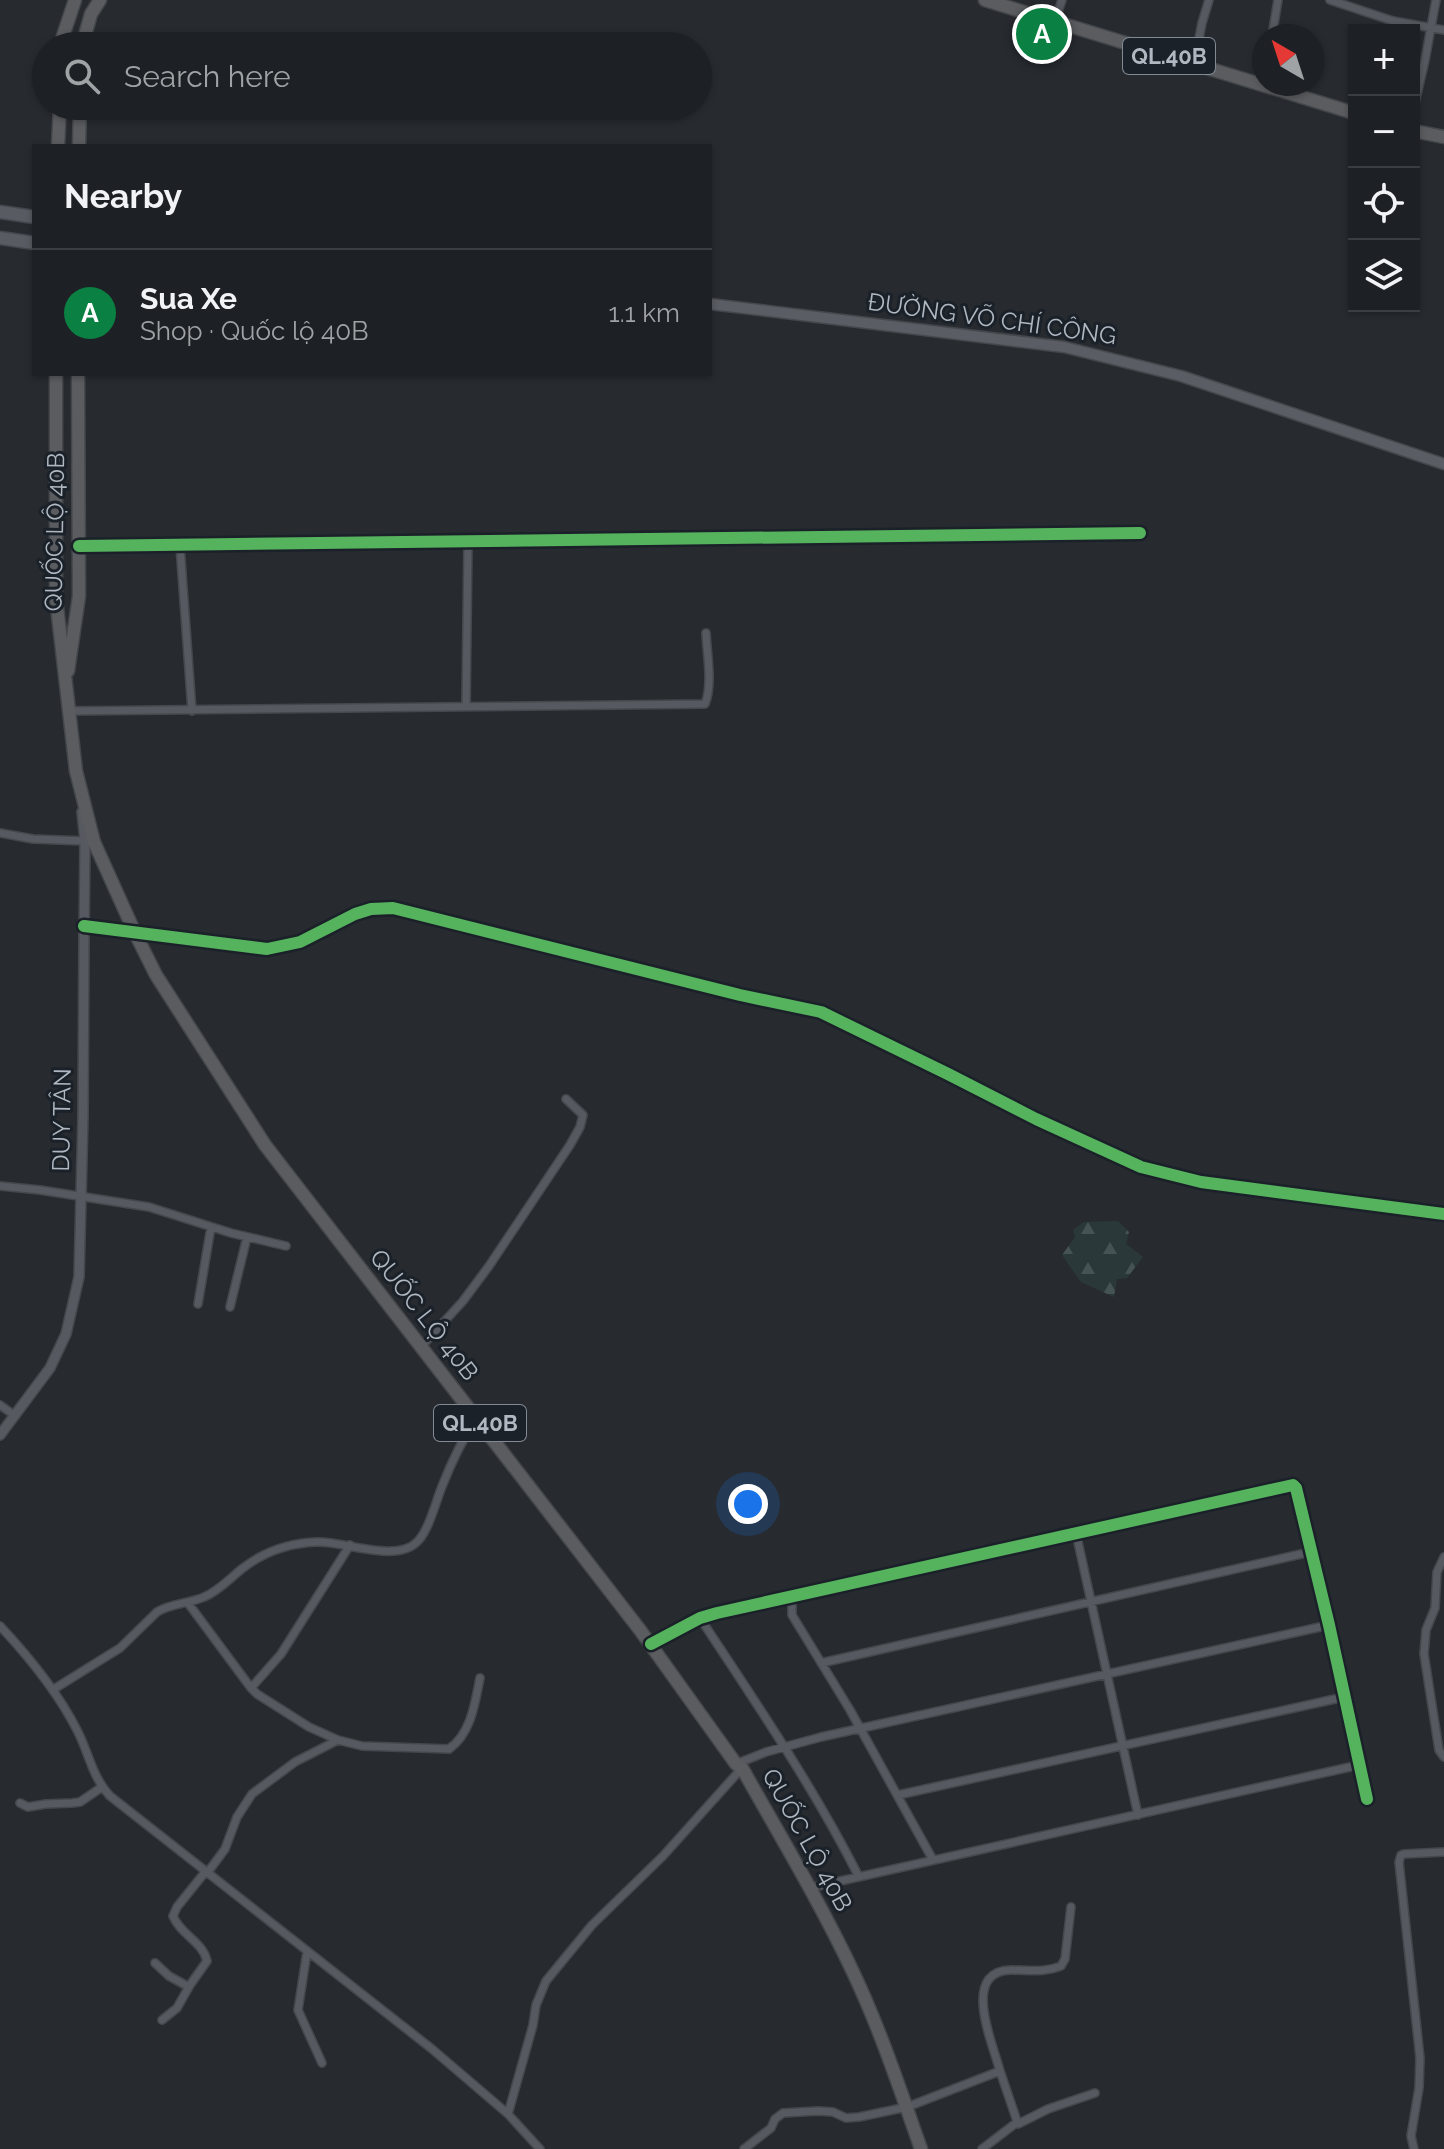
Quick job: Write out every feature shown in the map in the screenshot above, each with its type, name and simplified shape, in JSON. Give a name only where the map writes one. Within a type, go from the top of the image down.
[{"type":"highway","points":[[64,32],[72,0]]},
{"type":"highway","points":[[86,32],[91,14],[100,0]]},
{"type":"highway","name":"QL.40B","points":[[985,0],[1252,81]]},
{"type":"highway","name":"QL.40B","points":[[1301,96],[1348,111]]},
{"type":"highway","points":[[58,144],[59,120]]},
{"type":"highway","points":[[79,144],[80,120]]},
{"type":"highway","points":[[1420,132],[1444,137]]},
{"type":"highway","name":"QUỐC LỘ 40B","points":[[56,376],[56,598],[65,690],[80,784],[94,842],[135,933],[156,975],[265,1145],[651,1644],[739,1766],[853,1972],[882,2040],[921,2149]]},
{"type":"highway","name":"QUỐC LỘ 40B","points":[[65,690],[79,596],[78,376]]},
{"type":"main road","points":[[0,212],[32,217]]},
{"type":"main road","points":[[0,238],[32,243]]},
{"type":"main road","name":"ĐƯỜNG VÕ CHÍ CÔNG","points":[[712,304],[1064,347],[1181,376],[1444,464]]},
{"type":"street","points":[[1055,21],[1062,0]]},
{"type":"street","points":[[1194,64],[1209,0]]},
{"type":"street","points":[[1274,24],[1278,0]]},
{"type":"street","points":[[1330,0],[1393,21],[1444,30]]},
{"type":"street","points":[[1416,96],[1436,0]]},
{"type":"street","points":[[79,546],[1140,533]]},
{"type":"street","points":[[466,706],[468,542]]},
{"type":"street","points":[[180,546],[192,711]]},
{"type":"street","points":[[68,711],[705,704],[709,680],[706,633]]},
{"type":"street","name":"DUY TÂN","points":[[0,1435],[50,1368],[66,1334],[79,1277],[85,841],[80,784]]},
{"type":"street","points":[[0,833],[33,839],[85,841]]},
{"type":"street","points":[[84,926],[267,949],[300,942],[355,914],[371,909],[393,908],[740,995],[821,1012],[1036,1119],[1141,1167],[1201,1182],[1444,1214]]},
{"type":"street","points":[[421,1347],[463,1301],[489,1266],[580,1127],[583,1115],[566,1099]]},
{"type":"street","points":[[0,1186],[164,1211],[211,1227],[286,1246]]},
{"type":"street","points":[[198,1304],[211,1227]]},
{"type":"street","points":[[230,1307],[247,1237]]},
{"type":"street","points":[[0,1405],[14,1415]]},
{"type":"street","points":[[54,1689],[120,1648],[157,1612],[215,1591],[272,1550],[301,1543],[334,1542],[405,1550],[424,1533],[464,1438],[476,1418]]},
{"type":"street","points":[[651,1644],[700,1618],[1293,1485],[1329,1625],[1367,1799]]},
{"type":"street","points":[[1076,1533],[1138,1815]]},
{"type":"street","points":[[251,1688],[281,1654],[350,1545]]},
{"type":"street","points":[[821,1663],[1310,1552]]},
{"type":"street","points":[[1444,1557],[1437,1572],[1435,1608],[1426,1630],[1424,1654],[1439,1750],[1444,1757]]},
{"type":"street","points":[[792,1597],[792,1615],[860,1728],[933,1860]]},
{"type":"street","points":[[188,1603],[251,1688],[280,1710],[338,1740],[362,1746],[449,1749],[459,1741],[466,1728],[480,1678]]},
{"type":"street","points":[[700,1618],[785,1747],[843,1844],[859,1877]]},
{"type":"street","points":[[508,2114],[536,2005],[546,1981],[592,1925],[663,1856],[739,1766],[785,1747],[860,1728],[1329,1625]]},
{"type":"street","points":[[0,1626],[54,1689],[77,1730],[102,1787],[432,2049],[508,2114],[540,2149]]},
{"type":"street","points":[[898,1795],[1344,1697]]},
{"type":"street","points":[[162,2020],[177,2008],[207,1961],[199,1945],[174,1921],[177,1907],[225,1849],[237,1817],[252,1794],[295,1762],[338,1740]]},
{"type":"street","points":[[809,1888],[1359,1765]]},
{"type":"street","points":[[20,1803],[28,1807],[80,1802],[102,1787]]},
{"type":"street","points":[[1414,2149],[1411,2136],[1419,2088],[1420,2058],[1399,1862],[1404,1854],[1444,1852]]},
{"type":"street","points":[[1016,2123],[983,2008],[984,1986],[989,1978],[1004,1971],[1032,1972],[1061,1966],[1065,1959],[1071,1907]]},
{"type":"street","points":[[307,1952],[298,2010],[322,2063]]},
{"type":"street","points":[[155,1963],[169,1976],[189,1987]]},
{"type":"street","points":[[744,2149],[771,2128],[775,2119],[783,2113],[818,2111],[833,2112],[846,2118],[859,2117],[907,2107],[1000,2071]]},
{"type":"street","points":[[1016,2123],[1020,2125],[1043,2111],[1095,2093]]},
{"type":"street","points":[[982,2149],[1016,2123]]},
{"type":"green space","points":[[1118,1221],[1129,1232],[1126,1244],[1143,1257],[1127,1278],[1117,1279],[1114,1297],[1081,1282],[1062,1255],[1075,1237],[1073,1230],[1084,1222]]},
{"type":"cycle path","points":[[79,546],[1140,533]]},
{"type":"cycle path","points":[[84,926],[267,949],[300,942],[355,914],[371,909],[393,908],[740,995],[821,1012],[1036,1119],[1141,1167],[1201,1182],[1444,1214]]},
{"type":"cycle path","points":[[651,1644],[700,1618],[717,1613],[1293,1485],[1329,1625],[1367,1799]]},
{"type":"place","name":"Sua Xe","points":[[1042,34]]}]
